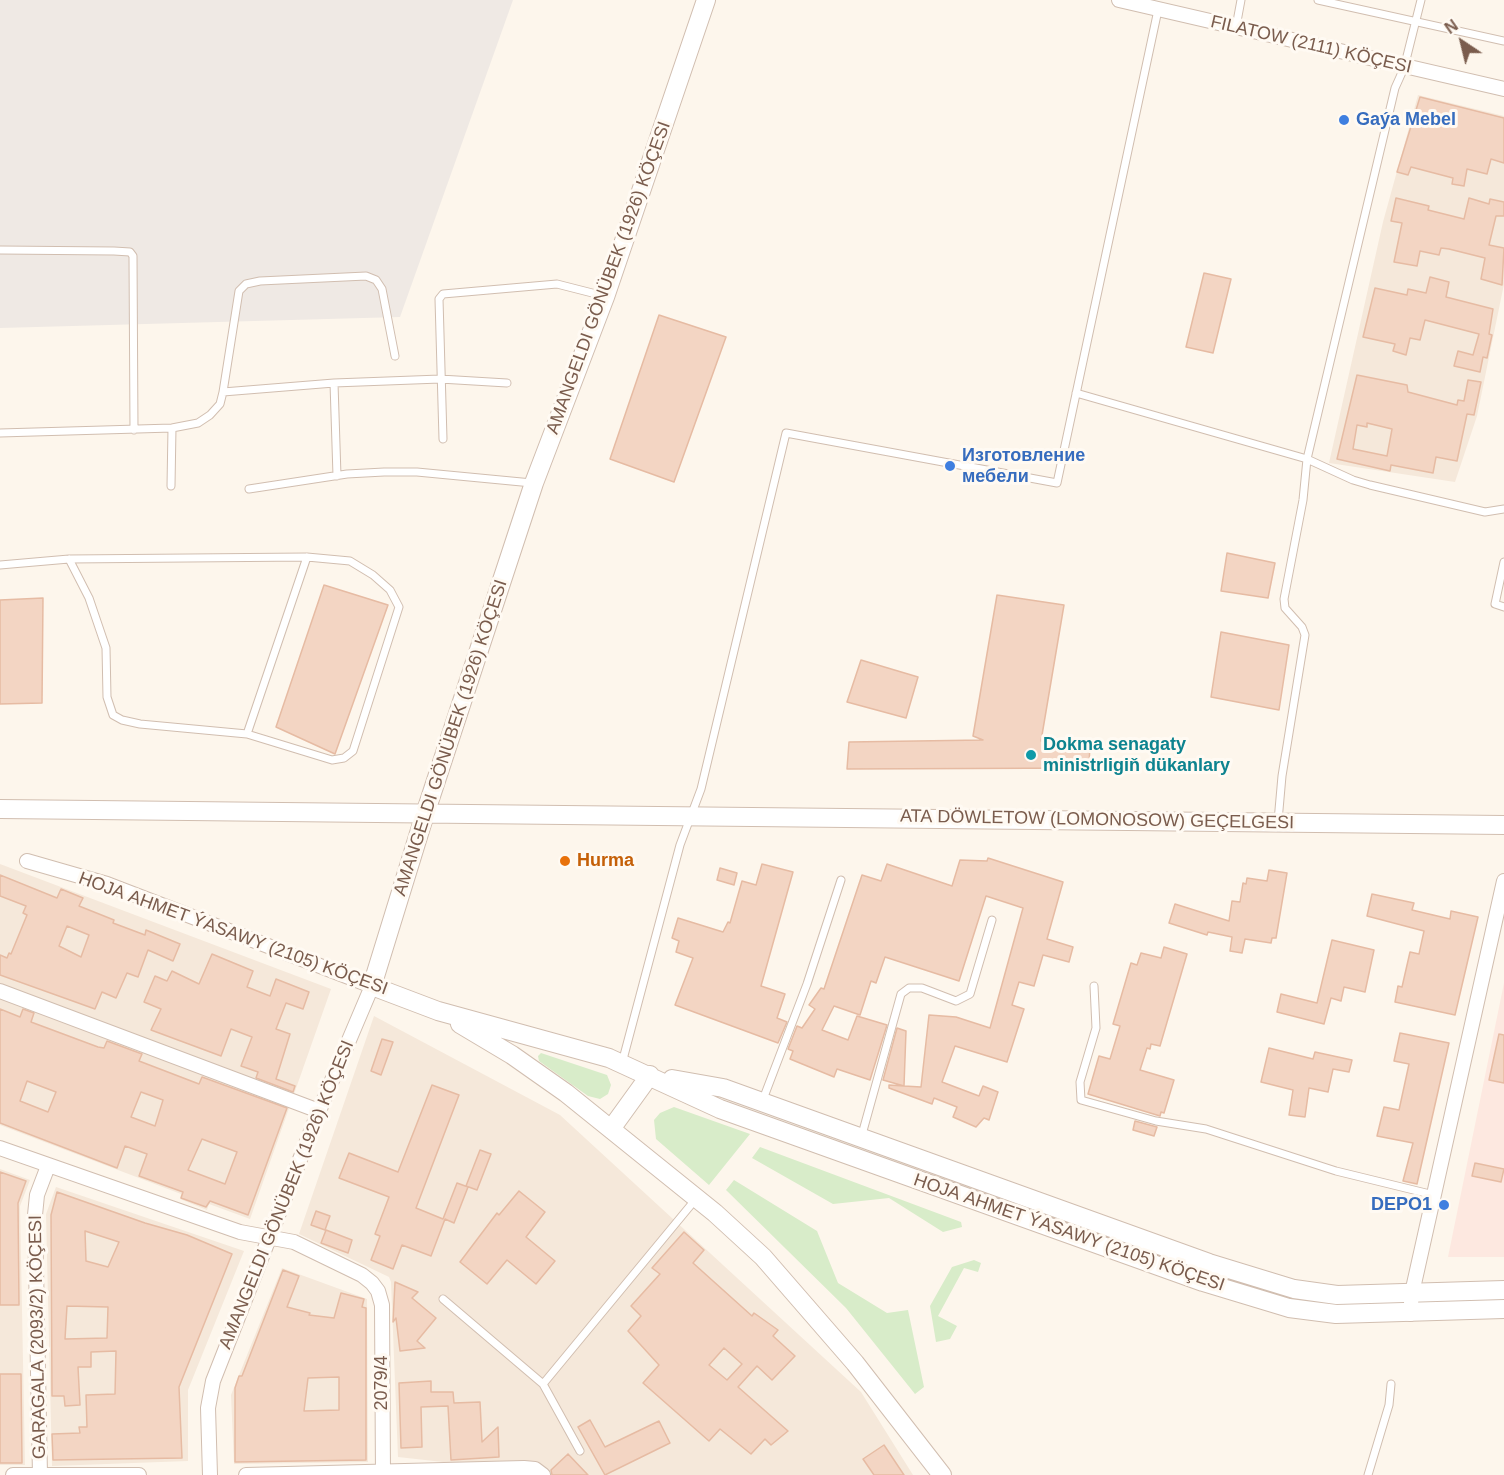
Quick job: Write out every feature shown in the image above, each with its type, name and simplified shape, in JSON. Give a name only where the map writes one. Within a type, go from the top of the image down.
[{"type":"street","name":"AMANGELDI GÖNÜBEK (1926) KÖÇESI","points":[[210,1475],[209,1395],[319,1111],[372,986],[425,814],[534,483],[605,297],[706,0]]},
{"type":"street","name":"FILATOW (2111) KÖÇESI","points":[[1119,0],[1404,68],[1504,89]]},
{"type":"street","name":"ATA DÖWLETOW (LOMONOSOW) GEÇELGESI","points":[[0,809],[1504,825]]},
{"type":"street","name":"HOJA AHMET ÝASAWY (2105) KÖÇESI","points":[[27,861],[107,884],[438,1011],[622,1063],[720,1109],[1203,1282],[1289,1308],[1312,1312],[1410,1314],[1504,1310]]},
{"type":"street","points":[[1410,1314],[1412,1293],[1503,898],[1504,881]]},
{"type":"street","points":[[0,990],[319,1111]]},
{"type":"street","name":"HOJA AHMET ÝASAWY (2105) KÖÇESI","points":[[438,1011],[540,1073],[697,1198],[763,1257],[855,1363],[942,1475]]},
{"type":"street","name":"HOJA AHMET ÝASAWY (2105) KÖÇESI","points":[[650,1075],[723,1088],[1209,1263],[1294,1289],[1337,1295],[1504,1290]]},
{"type":"street","points":[[611,1129],[650,1075]]},
{"type":"street","points":[[0,1148],[240,1233],[269,1239]]},
{"type":"street","name":"GARAGALA (2093/2) KÖÇESI","points":[[40,1474],[35,1215],[37,1195],[48,1166]]},
{"type":"street","name":"2079/4","points":[[269,1239],[294,1242],[362,1275],[378,1291],[382,1319],[383,1474]]},
{"type":"street","points":[[246,1475],[383,1474],[524,1468],[535,1469],[543,1475]]},
{"type":"street","points":[[13,1475],[139,1475]]},
{"type":"lane","points":[[1236,27],[1240,0]]},
{"type":"lane","points":[[1318,0],[1504,41]]},
{"type":"lane","points":[[1278,821],[1282,776],[1305,635],[1302,627],[1285,608],[1284,599],[1303,500],[1307,459],[1395,88],[1404,68],[1421,0]]},
{"type":"lane","points":[[622,1063],[680,845],[701,789],[786,433],[1056,483],[1158,10]]},
{"type":"lane","points":[[0,250],[114,250],[130,252],[133,256],[134,430]]},
{"type":"lane","points":[[0,433],[172,428],[198,423],[210,416],[220,404],[223,392],[239,291],[246,284],[260,280],[366,276],[376,280],[382,290],[395,356]]},
{"type":"lane","points":[[443,439],[439,299],[443,294],[557,284],[605,297]]},
{"type":"lane","points":[[223,392],[334,383],[440,380],[507,383]]},
{"type":"lane","points":[[334,383],[337,476]]},
{"type":"lane","points":[[1076,393],[1307,459],[1353,480],[1370,485],[1485,512],[1504,509]]},
{"type":"lane","points":[[171,486],[172,428]]},
{"type":"lane","points":[[249,489],[337,476],[417,472],[534,483]]},
{"type":"lane","points":[[0,565],[69,559],[307,557],[350,561],[373,575],[390,590],[399,608],[353,751],[344,758],[332,759],[247,734],[140,724],[122,720],[113,715],[107,697],[106,648],[89,598],[69,559]]},
{"type":"lane","points":[[247,734],[307,557]]},
{"type":"lane","points":[[1504,562],[1495,604],[1504,607]]},
{"type":"lane","points":[[762,1102],[807,984],[841,880]]},
{"type":"lane","points":[[861,1138],[901,994],[909,988],[922,988],[956,1001],[970,994],[992,921]]},
{"type":"lane","points":[[1094,986],[1096,1029],[1080,1082],[1081,1100],[1156,1121],[1206,1128],[1336,1171],[1435,1196]]},
{"type":"lane","points":[[543,1384],[697,1198]]},
{"type":"lane","points":[[443,1299],[543,1384],[580,1451]]},
{"type":"lane","points":[[1368,1475],[1386,1416],[1391,1384]]},
{"type":"shaded area","points":[[0,0],[513,0],[400,317],[0,328]]},
{"type":"shaded area","points":[[1418,95],[1504,116],[1504,284],[1477,416],[1455,482],[1329,463],[1383,222]]},
{"type":"shaded area","points":[[0,864],[331,989],[250,1219],[209,1204],[207,1210],[180,1199],[181,1194],[0,1125]]},
{"type":"shaded area","points":[[1504,983],[1504,1257],[1448,1257]]},
{"type":"shaded area","points":[[374,1016],[560,1115],[861,1392],[913,1475],[547,1475],[532,1463],[452,1463],[398,1457],[389,1277],[299,1234]]},
{"type":"shaded area","points":[[0,1169],[30,1180],[20,1206],[25,1465],[0,1465]]},
{"type":"shaded area","points":[[56,1187],[244,1251],[188,1390],[188,1461],[52,1466],[46,1214]]},
{"type":"shaded area","points":[[282,1268],[367,1299],[368,1462],[234,1464],[231,1395]]},
{"type":"green space","points":[[541,1053],[607,1075],[611,1085],[608,1094],[600,1099],[588,1096],[539,1061],[538,1056]]},
{"type":"green space","points":[[674,1107],[750,1134],[709,1185],[656,1139],[654,1120],[660,1113]]},
{"type":"green space","points":[[760,1147],[961,1222],[962,1227],[943,1232],[889,1198],[833,1204],[752,1158]]},
{"type":"green space","points":[[734,1180],[817,1231],[838,1283],[887,1313],[908,1310],[924,1387],[915,1394],[846,1308],[726,1190]]},
{"type":"green space","points":[[974,1260],[981,1263],[978,1272],[964,1268],[938,1316],[957,1326],[950,1339],[936,1342],[930,1306],[952,1267]]},
{"type":"building","points":[[1420,97],[1504,118],[1504,163],[1491,159],[1487,174],[1467,169],[1464,186],[1452,184],[1453,178],[1411,167],[1408,175],[1397,172]]},
{"type":"building","points":[[1396,198],[1429,206],[1428,210],[1464,219],[1469,198],[1489,204],[1490,199],[1504,202],[1504,216],[1496,216],[1489,245],[1504,248],[1502,285],[1481,279],[1485,258],[1449,249],[1441,248],[1439,255],[1420,251],[1417,266],[1394,262],[1402,223],[1391,221]]},
{"type":"building","points":[[1204,273],[1231,279],[1213,353],[1186,347]]},
{"type":"building","points":[[1430,277],[1449,282],[1446,297],[1493,309],[1489,334],[1492,335],[1487,358],[1483,357],[1480,372],[1454,366],[1458,351],[1473,355],[1479,334],[1425,320],[1420,340],[1410,338],[1406,355],[1393,351],[1395,344],[1363,337],[1375,288],[1407,295],[1408,289],[1426,293]]},
{"type":"building","points":[[659,315],[726,337],[674,482],[610,459]]},
{"type":"building","points":[[1357,375],[1407,385],[1408,392],[1457,405],[1458,400],[1464,401],[1468,380],[1481,382],[1474,415],[1467,414],[1457,461],[1436,457],[1433,473],[1391,465],[1390,471],[1337,459]],"holes":[[[1367,423],[1392,429],[1387,456],[1353,449],[1357,425],[1367,427]]]},
{"type":"building","points":[[1227,553],[1275,563],[1268,598],[1221,591]]},
{"type":"building","points":[[324,585],[388,605],[335,754],[276,727]]},
{"type":"building","points":[[997,595],[1064,605],[1041,741],[1090,741],[1089,768],[847,769],[849,742],[983,740],[973,736]]},
{"type":"building","points":[[43,598],[42,703],[0,704],[0,600]]},
{"type":"building","points":[[1221,632],[1289,645],[1279,710],[1211,697]]},
{"type":"building","points":[[861,660],[918,677],[906,718],[847,702]]},
{"type":"building","points":[[988,858],[1063,882],[1047,939],[1073,947],[1069,962],[1043,955],[1034,986],[1019,982],[1012,1005],[1024,1009],[1007,1062],[955,1046],[942,1082],[979,1096],[983,1086],[998,1092],[989,1120],[984,1118],[976,1127],[953,1117],[957,1107],[934,1098],[932,1104],[889,1088],[889,1085],[921,1087],[929,1015],[956,1017],[990,1028],[1023,908],[986,896],[959,981],[885,957],[876,983],[871,981],[860,1015],[834,1006],[822,1030],[848,1040],[857,1016],[887,1025],[870,1080],[837,1069],[834,1077],[790,1059],[793,1051],[788,1049],[797,1026],[802,1028],[815,1009],[809,1005],[821,988],[824,989],[862,875],[881,881],[887,864],[952,886],[960,860],[987,861]]},
{"type":"building","points":[[762,864],[793,872],[761,986],[785,994],[777,1018],[787,1022],[778,1043],[675,1005],[693,958],[676,952],[679,941],[672,938],[678,918],[723,932],[728,922],[730,923],[742,881],[756,885]]},
{"type":"building","points":[[720,868],[737,873],[734,885],[717,880]]},
{"type":"building","points":[[1269,870],[1287,873],[1276,938],[1272,938],[1271,943],[1245,939],[1242,953],[1230,951],[1232,937],[1208,932],[1207,935],[1169,923],[1175,904],[1229,921],[1232,901],[1240,902],[1243,883],[1246,884],[1247,878],[1267,881]]},
{"type":"building","points":[[0,875],[57,898],[61,889],[83,898],[79,906],[114,920],[113,923],[145,935],[146,930],[180,944],[173,961],[148,950],[138,977],[127,973],[116,998],[102,992],[95,1009],[0,975],[0,955],[7,958],[9,953],[11,954],[27,915],[23,913],[26,906],[0,896]],"holes":[[[67,926],[89,935],[81,957],[59,946]]]},
{"type":"building","points":[[1372,894],[1414,903],[1412,910],[1450,919],[1451,911],[1478,917],[1455,1015],[1395,1002],[1398,986],[1402,987],[1410,952],[1419,954],[1424,931],[1367,916]]},
{"type":"building","points":[[1332,940],[1374,950],[1365,992],[1344,987],[1341,1001],[1331,998],[1324,1024],[1277,1012],[1281,994],[1317,1003]]},
{"type":"building","points":[[1164,947],[1187,954],[1160,1046],[1151,1044],[1150,1049],[1147,1048],[1140,1070],[1174,1080],[1164,1113],[1161,1112],[1160,1116],[1088,1094],[1099,1056],[1110,1059],[1120,1026],[1113,1024],[1131,963],[1137,965],[1141,953],[1161,958]]},
{"type":"building","points":[[212,954],[253,971],[247,987],[270,996],[276,979],[309,992],[303,1009],[286,1003],[276,1029],[290,1034],[276,1079],[295,1086],[293,1092],[256,1078],[258,1072],[241,1066],[252,1037],[231,1029],[221,1056],[151,1030],[161,1009],[144,1002],[155,976],[167,981],[172,971],[199,984]]},
{"type":"building","points":[[0,1009],[20,1017],[23,1009],[34,1013],[31,1022],[98,1047],[104,1048],[107,1041],[142,1054],[139,1061],[199,1084],[202,1077],[287,1108],[248,1215],[210,1201],[206,1207],[181,1198],[183,1192],[139,1176],[147,1154],[125,1146],[117,1168],[0,1123]],"holes":[[[27,1081],[56,1092],[48,1112],[20,1101]],[[141,1092],[163,1100],[155,1126],[131,1117]],[[202,1139],[237,1152],[225,1184],[188,1170]]]},
{"type":"building","points":[[897,1028],[906,1031],[904,1086],[883,1080]]},
{"type":"building","points":[[1400,1033],[1449,1043],[1417,1184],[1403,1181],[1413,1143],[1377,1136],[1384,1107],[1399,1110],[1409,1064],[1394,1061]]},
{"type":"building","points":[[1499,1034],[1504,1035],[1504,1083],[1489,1080]]},
{"type":"building","points":[[382,1039],[393,1042],[381,1075],[371,1071]]},
{"type":"building","points":[[1269,1048],[1313,1059],[1315,1052],[1352,1060],[1349,1072],[1333,1069],[1328,1092],[1309,1088],[1305,1117],[1289,1115],[1293,1090],[1261,1082]]},
{"type":"building","points":[[432,1085],[459,1095],[416,1208],[443,1219],[457,1183],[468,1187],[454,1223],[445,1219],[431,1256],[402,1245],[393,1269],[371,1260],[380,1236],[375,1234],[389,1197],[339,1178],[349,1153],[398,1172]]},
{"type":"building","points":[[1135,1121],[1157,1127],[1154,1136],[1133,1130]]},
{"type":"building","points":[[480,1150],[491,1154],[477,1190],[466,1186]]},
{"type":"building","points":[[1475,1163],[1504,1169],[1501,1182],[1472,1176]]},
{"type":"building","points":[[0,1172],[26,1181],[18,1203],[19,1305],[0,1305]]},
{"type":"building","points":[[519,1191],[545,1212],[526,1237],[555,1261],[536,1284],[507,1260],[487,1284],[460,1262],[497,1213],[499,1215]]},
{"type":"building","points":[[57,1192],[187,1235],[232,1254],[179,1387],[182,1458],[53,1460],[52,1434],[80,1433],[79,1427],[87,1427],[86,1395],[115,1394],[116,1351],[91,1352],[91,1367],[78,1367],[80,1405],[65,1406],[64,1396],[52,1396],[51,1215]],"holes":[[[85,1231],[119,1242],[108,1267],[86,1261]],[[67,1306],[108,1307],[107,1338],[65,1339]]]},
{"type":"building","points":[[316,1211],[330,1216],[325,1230],[311,1225]]},
{"type":"building","points":[[326,1230],[352,1240],[348,1253],[321,1243]]},
{"type":"building","points":[[684,1232],[704,1250],[693,1263],[752,1316],[754,1313],[778,1330],[773,1336],[795,1356],[772,1380],[757,1366],[738,1387],[788,1431],[771,1445],[765,1439],[751,1454],[720,1429],[709,1441],[643,1383],[659,1365],[628,1331],[641,1316],[631,1306],[660,1274],[652,1268]],"holes":[[[724,1348],[742,1364],[727,1380],[709,1365]]]},
{"type":"building","points":[[283,1270],[299,1276],[287,1307],[310,1313],[309,1315],[334,1318],[341,1293],[364,1299],[362,1307],[366,1308],[366,1460],[235,1462],[235,1388],[239,1376],[242,1376]],"holes":[[[339,1377],[339,1410],[304,1411],[308,1378]]]},
{"type":"building","points":[[395,1282],[418,1292],[412,1298],[436,1318],[417,1341],[425,1348],[400,1351],[396,1318],[393,1322]]},
{"type":"building","points":[[0,1374],[21,1374],[22,1463],[0,1463]]},
{"type":"building","points":[[431,1381],[431,1392],[453,1392],[454,1403],[480,1402],[482,1442],[498,1427],[499,1457],[451,1460],[448,1406],[421,1407],[422,1447],[401,1448],[399,1383]]},
{"type":"building","points":[[590,1420],[605,1447],[659,1421],[670,1443],[605,1475],[578,1427]]},
{"type":"building","points":[[884,1445],[904,1475],[874,1475],[863,1459]]},
{"type":"building","points":[[568,1454],[588,1475],[552,1475],[551,1470]]},
{"type":"place","name":"Gaýa Mebel","points":[[1344,120]]},
{"type":"place","name":"Изготовление мебели","points":[[950,466]]},
{"type":"place","name":"Dokma senagaty ministrligiň dükanlary","points":[[1031,755]]},
{"type":"place","name":"Hurma","points":[[565,861]]},
{"type":"place","name":"DEPO1","points":[[1444,1205]]}]
